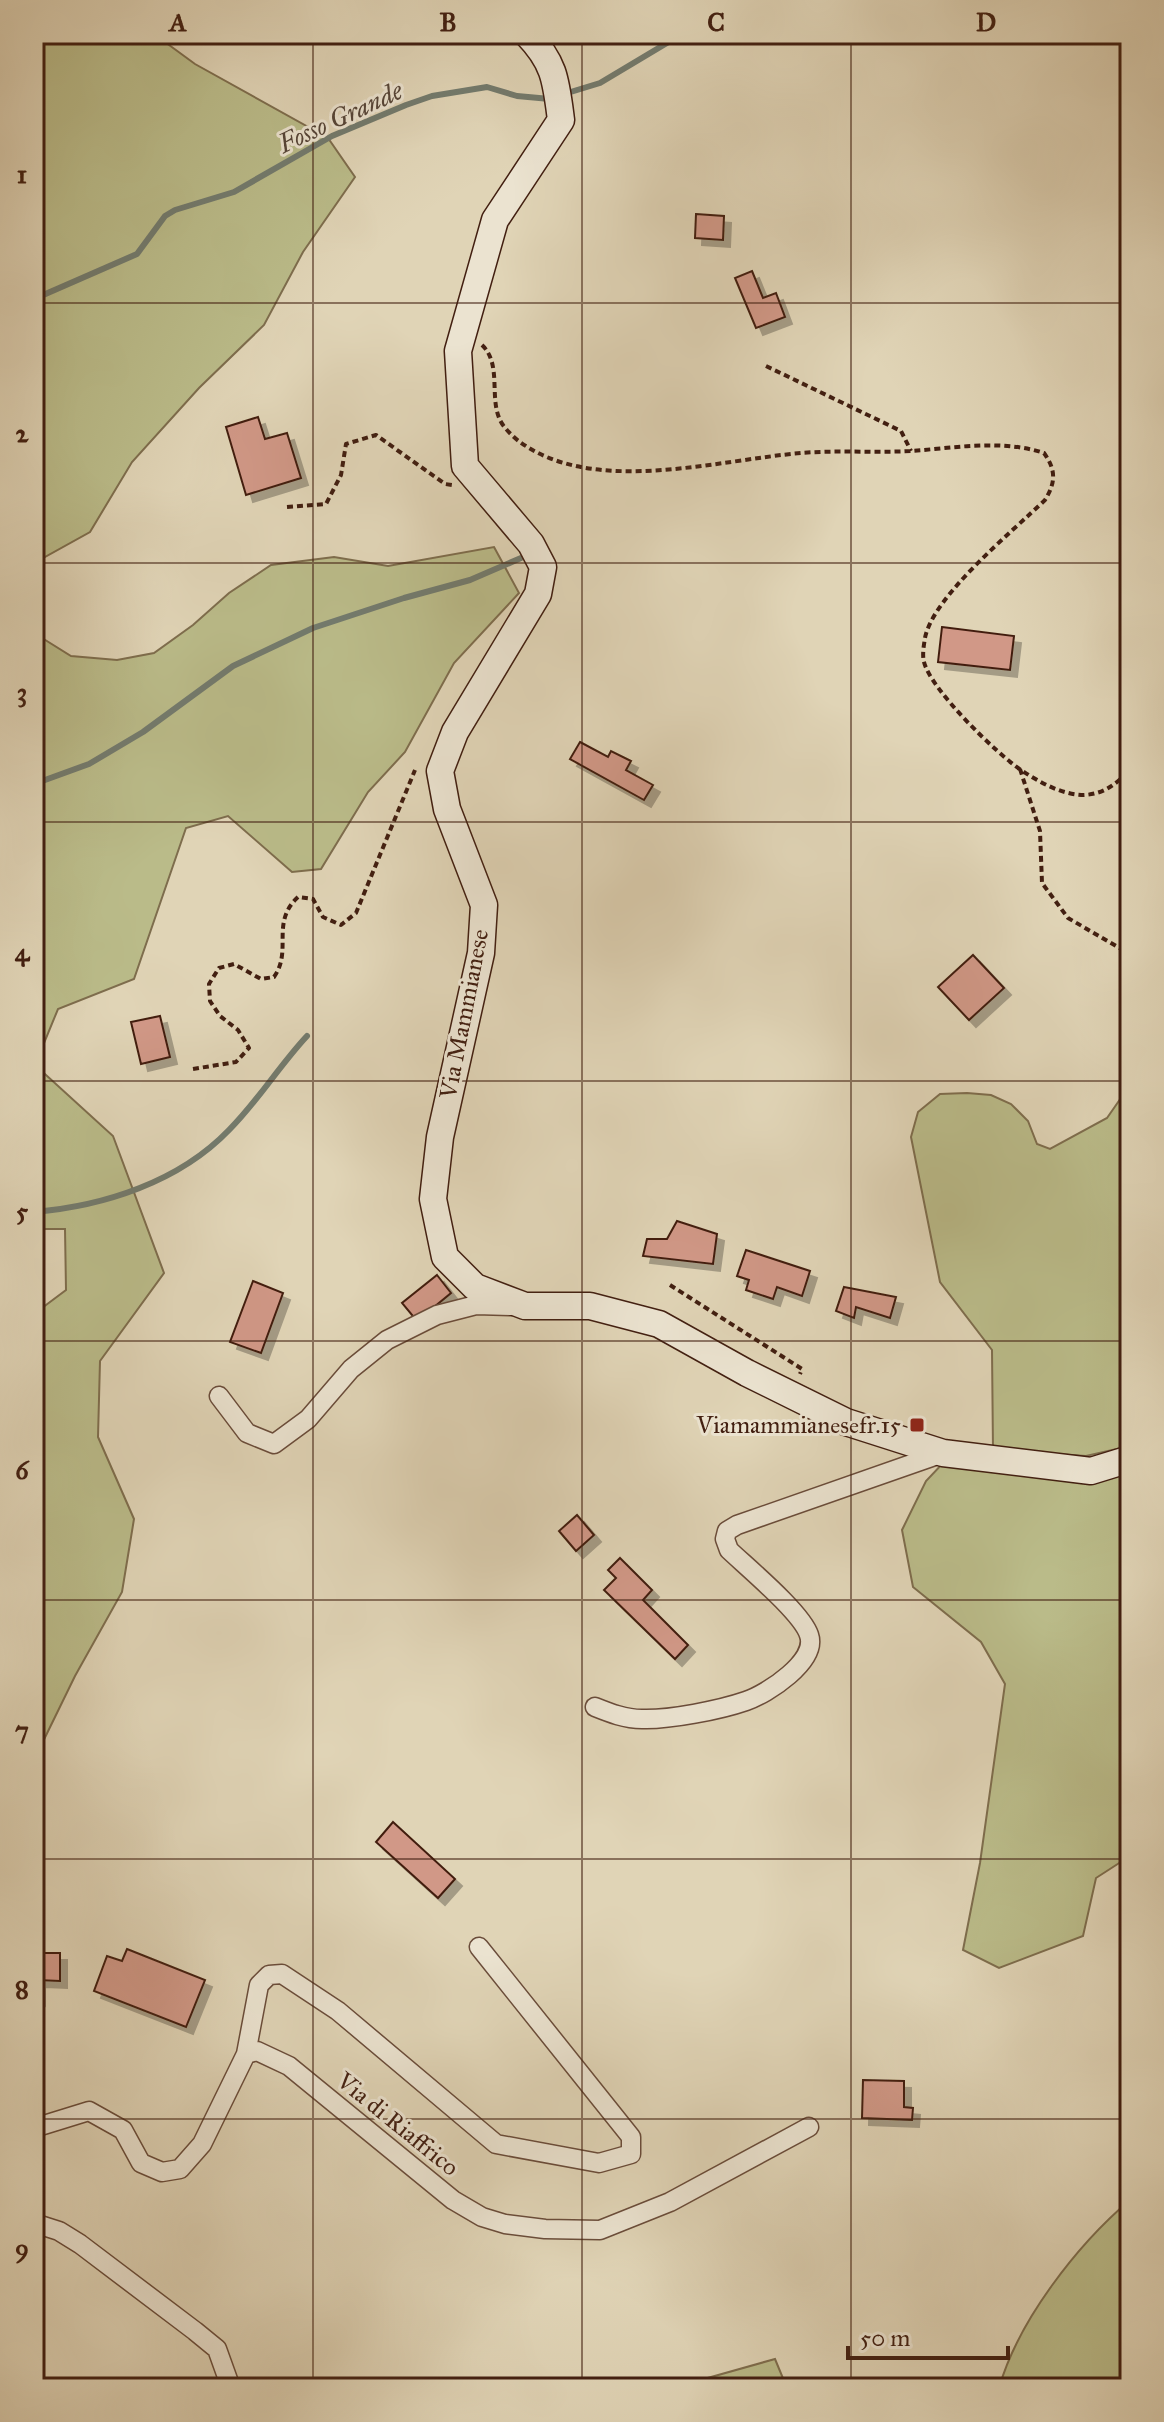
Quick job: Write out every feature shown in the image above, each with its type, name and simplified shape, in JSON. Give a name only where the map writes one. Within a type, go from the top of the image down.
[{"type":"main road","name":"Via Mammianese","points":[[527,34],[545,53],[556,81],[561,120],[495,220],[458,351],[465,466],[531,544],[543,567],[538,594],[455,732],[440,771],[447,809],[484,905],[481,953],[440,1137],[433,1199],[445,1257],[475,1287],[525,1306],[590,1306],[659,1324],[846,1422],[943,1453],[1091,1471],[1130,1459]]},
{"type":"street","points":[[219,1396],[247,1433],[274,1444],[308,1419],[351,1369],[387,1340],[437,1315],[476,1305],[525,1306]]},
{"type":"street","points":[[595,1707],[616,1715],[660,1718],[747,1701],[781,1680],[801,1665],[809,1651],[810,1637],[802,1621],[729,1550],[725,1539],[727,1531],[943,1453]]},
{"type":"street","points":[[34,2128],[89,2111],[123,2130],[141,2163],[162,2172],[180,2169],[202,2144],[246,2054],[259,1985],[269,1975],[282,1974],[338,2011],[496,2144],[599,2163],[631,2154],[631,2137],[479,1947]]},
{"type":"street","name":"Via di Riaffrico","points":[[246,2054],[257,2051],[289,2066],[453,2200],[482,2217],[505,2224],[545,2229],[600,2230],[670,2202],[809,2127]]},
{"type":"street","points":[[34,2223],[59,2231],[80,2244],[217,2349],[231,2388]]},
{"type":"path","points":[[463,327],[490,353],[500,420],[519,441],[548,459],[596,470],[626,471],[804,453],[911,451],[961,446],[1028,448],[1044,453],[1054,473],[1052,487],[1045,500],[950,593],[925,635],[923,660],[932,680],[948,700],[1020,769],[1063,792],[1083,795],[1106,791],[1121,781],[1130,769]]},
{"type":"path","points":[[766,366],[901,431],[911,451]]},
{"type":"path","points":[[287,507],[326,504],[341,475],[346,444],[376,435],[445,484],[489,495]]},
{"type":"path","points":[[1020,769],[1040,831],[1042,883],[1068,918],[1130,954]]},
{"type":"path","points":[[193,1069],[236,1062],[249,1048],[238,1030],[220,1016],[210,1001],[209,984],[219,968],[234,964],[261,979],[274,977],[281,967],[282,925],[287,907],[298,897],[313,899],[323,917],[341,925],[356,913],[415,770]]},
{"type":"path","points":[[670,1285],[802,1369],[795,1397]]},
{"type":"green space","points":[[34,34],[154,34],[195,64],[328,138],[355,177],[303,252],[264,325],[199,388],[132,462],[90,532],[34,563]]},
{"type":"green space","points":[[494,547],[519,593],[454,663],[405,752],[368,792],[321,869],[292,872],[228,816],[186,828],[134,979],[58,1009],[35,1065],[113,1136],[164,1273],[100,1361],[98,1437],[134,1519],[122,1592],[75,1676],[34,1760],[34,1314],[66,1290],[65,1229],[34,1229],[34,633],[71,656],[117,660],[154,653],[193,625],[229,593],[271,565],[334,557],[388,566]]},
{"type":"green space","points":[[1130,1092],[1130,1446],[1086,1456],[993,1450],[992,1350],[940,1282],[911,1137],[918,1112],[940,1094],[991,1095],[1011,1104],[1028,1121],[1037,1144],[1050,1149],[1107,1118],[1123,1095]]},
{"type":"green space","points":[[944,1462],[1130,1471],[1130,1856],[1096,1878],[1083,1936],[999,1968],[963,1950],[980,1863],[1005,1684],[981,1642],[913,1587],[902,1530],[926,1481]]},
{"type":"green space","points":[[1130,2200],[1130,2388],[999,2388],[1020,2337],[1052,2286],[1090,2239]]},
{"type":"green space","points":[[775,2359],[787,2388],[672,2388]]},
{"type":"building","points":[[696,214],[724,216],[723,240],[695,238]]},
{"type":"building","points":[[752,271],[763,298],[776,293],[785,317],[756,328],[735,278]]},
{"type":"building","points":[[258,417],[265,439],[287,433],[301,478],[246,495],[226,427]]},
{"type":"building","points":[[942,627],[1014,636],[1010,670],[938,662]]},
{"type":"building","points":[[580,742],[608,757],[611,751],[631,761],[626,770],[653,785],[644,800],[570,759]]},
{"type":"building","points":[[973,955],[1004,988],[969,1020],[938,987]]},
{"type":"building","points":[[160,1016],[170,1057],[141,1064],[131,1022]]},
{"type":"building","points":[[677,1221],[717,1234],[713,1264],[643,1256],[647,1239],[667,1239]]},
{"type":"building","points":[[746,1250],[810,1271],[802,1296],[777,1287],[773,1299],[746,1290],[749,1280],[737,1276]]},
{"type":"building","points":[[437,1275],[451,1293],[417,1321],[402,1303]]},
{"type":"building","points":[[253,1281],[283,1293],[261,1353],[230,1342]]},
{"type":"building","points":[[844,1287],[896,1297],[890,1318],[856,1307],[854,1318],[836,1311]]},
{"type":"building","points":[[577,1515],[594,1535],[576,1551],[559,1531]]},
{"type":"building","points":[[620,1558],[652,1590],[643,1600],[688,1645],[675,1659],[604,1590],[616,1578],[608,1570]]},
{"type":"building","points":[[393,1822],[455,1879],[438,1898],[376,1842]]},
{"type":"building","points":[[127,1949],[205,1980],[186,2027],[94,1991],[107,1956],[122,1961]]},
{"type":"building","points":[[34,1953],[60,1953],[60,1981],[38,1980],[38,1999],[34,2003]]},
{"type":"building","points":[[863,2080],[904,2081],[904,2107],[913,2108],[912,2120],[862,2118]]},
{"type":"waterway","name":"Fosso Grande","points":[[564,94],[600,83],[682,34]]},
{"type":"waterway","name":"Fosso Grande","points":[[34,299],[137,254],[165,216],[175,210],[234,192],[332,136],[406,105],[432,96],[487,87],[517,96],[550,99]]},
{"type":"waterway","points":[[34,784],[89,764],[143,732],[233,666],[313,628],[470,580],[521,558]]},
{"type":"waterway","points":[[34,1212],[113,1197],[164,1177],[187,1164],[240,1119],[307,1036]]},
{"type":"place","name":"Viamammianesefr.15","points":[[917,1425]]}]
